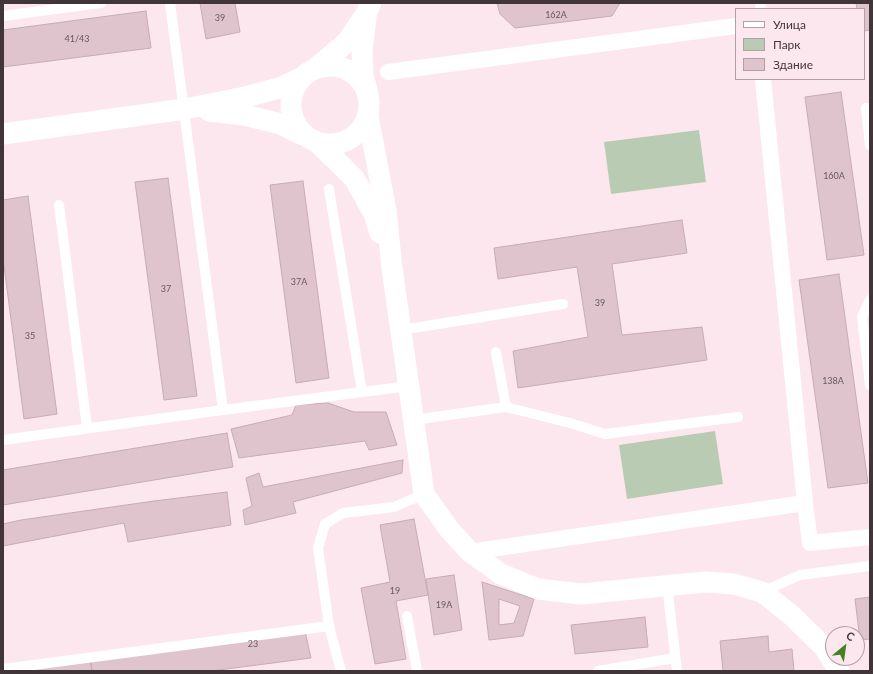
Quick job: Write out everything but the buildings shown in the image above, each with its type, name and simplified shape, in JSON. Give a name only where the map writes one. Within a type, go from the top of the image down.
[{"type":"street","points":[[365,7],[347,42],[309,73],[294,88],[290,101],[290,113],[295,125],[354,178],[374,214],[392,268]]},
{"type":"street","points":[[365,7],[362,50],[369,106],[368,116],[386,211],[392,268],[424,494],[449,530],[470,552],[501,574],[538,589],[581,594],[705,582],[734,584],[762,592],[790,614],[824,647],[839,671]]},
{"type":"street","points":[[388,72],[735,26]]},
{"type":"street","points":[[3,134],[185,109],[245,97],[272,90],[309,73],[330,66],[343,68],[355,75],[364,85],[367,92]]},
{"type":"street","points":[[763,80],[810,543],[870,537]]},
{"type":"street","points":[[185,109],[244,115],[281,124],[311,140],[332,145],[344,142],[354,137],[363,128],[368,116]]},
{"type":"street","points":[[470,552],[805,503]]},
{"type":"lane","points":[[3,16],[44,7],[101,3]]},
{"type":"lane","points":[[170,3],[223,410]]},
{"type":"lane","points":[[866,108],[870,145]]},
{"type":"lane","points":[[329,189],[362,392]]},
{"type":"lane","points":[[59,205],[87,428]]},
{"type":"lane","points":[[870,300],[862,317],[870,385]]},
{"type":"lane","points":[[401,330],[564,304]]},
{"type":"lane","points":[[496,352],[506,407]]},
{"type":"lane","points":[[3,440],[409,386]]},
{"type":"lane","points":[[413,420],[506,407],[570,423],[605,434],[738,417]]},
{"type":"lane","points":[[342,671],[329,626],[318,548],[325,524],[343,513],[394,507],[424,494]]},
{"type":"lane","points":[[762,592],[800,575],[870,566]]},
{"type":"lane","points":[[667,585],[676,671]]},
{"type":"lane","points":[[407,616],[417,671]]},
{"type":"lane","points":[[3,669],[329,626]]},
{"type":"lane","points":[[598,671],[675,658]]},
{"type":"green space","points":[[699,130],[706,182],[611,194],[604,142]]},
{"type":"green space","points":[[715,431],[723,484],[627,499],[619,445]]}]
